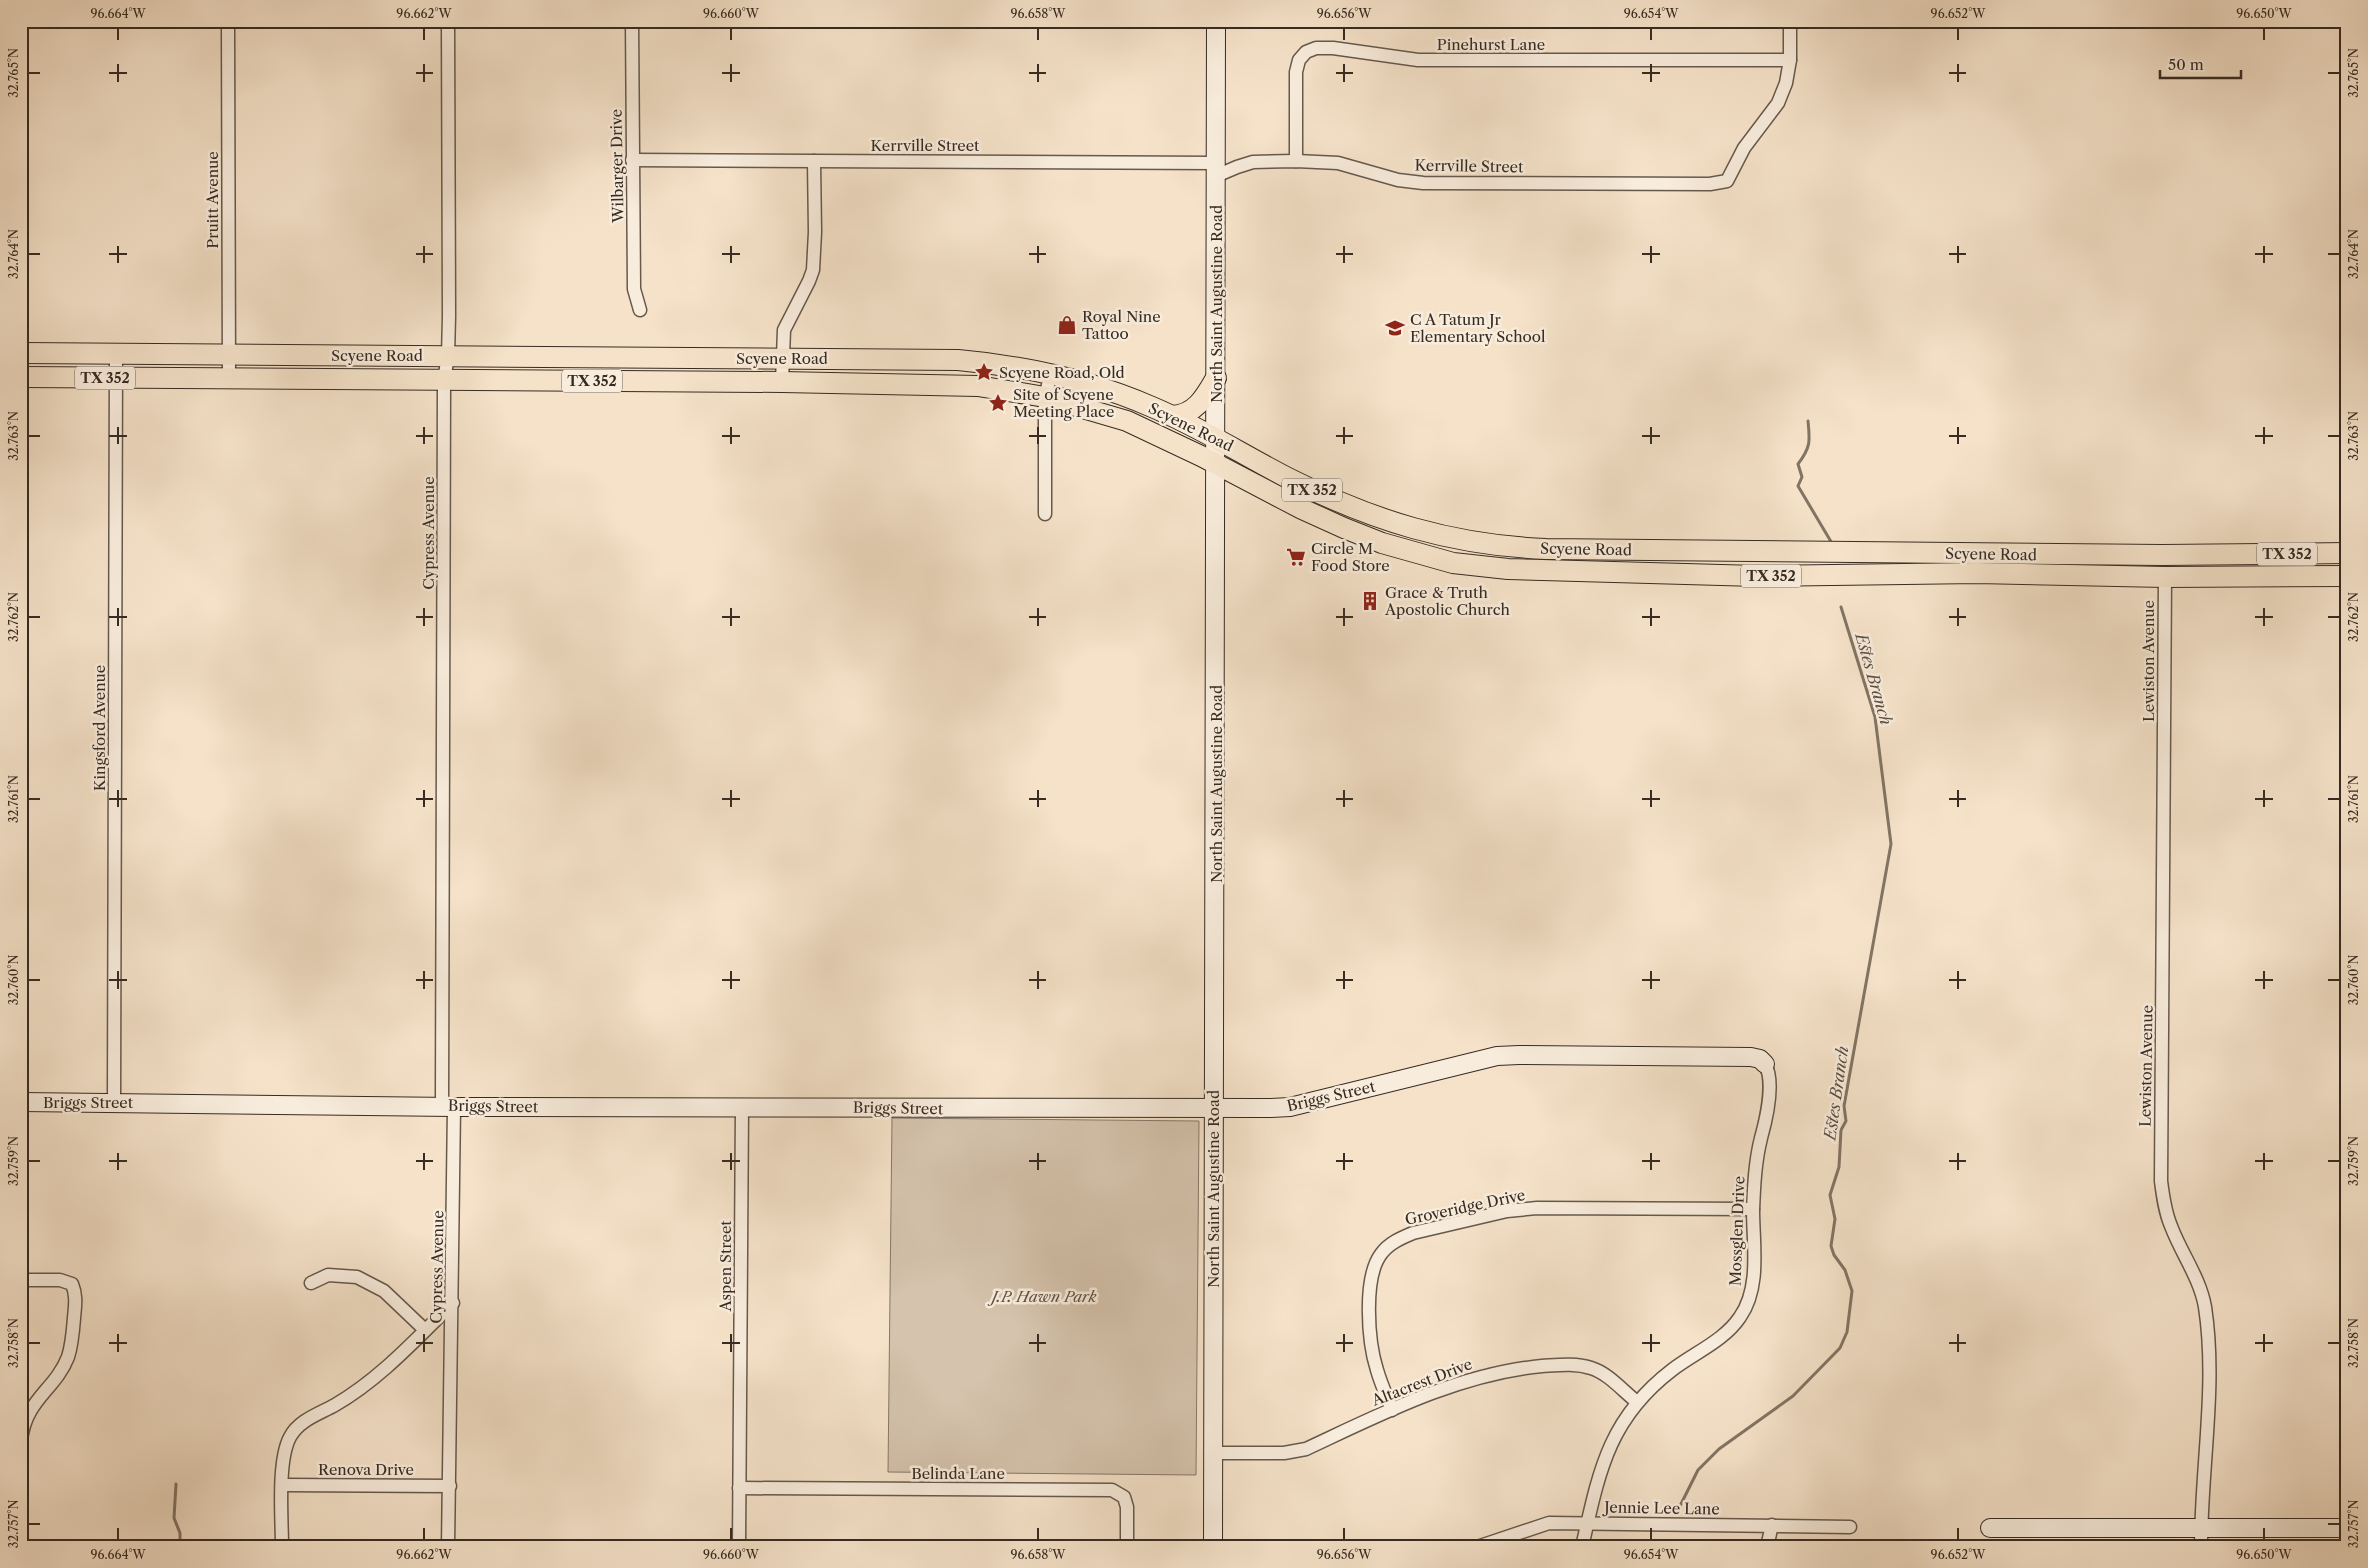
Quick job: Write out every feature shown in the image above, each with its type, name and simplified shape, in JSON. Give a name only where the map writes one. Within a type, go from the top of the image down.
[{"type":"main road","name":"Scyene Road","points":[[21,353],[958,360],[999,364],[1052,374],[1120,394],[1173,416],[1288,478],[1365,514],[1414,530],[1488,545],[1546,549],[2171,556],[2347,553]]},
{"type":"main road","name":"Scyene Road","points":[[21,377],[782,382],[978,386],[1045,397],[1135,424],[1302,509],[1344,528],[1430,558],[1481,567],[1758,576],[1977,574],[2165,577],[2347,576]]},
{"type":"main road","points":[[1173,416],[1183,415],[1200,404],[1216,378]]},
{"type":"street","name":"Pruitt Avenue","points":[[228,21],[229,379]]},
{"type":"street","name":"Cypress Avenue","points":[[448,21],[448,356],[444,380],[448,1106],[453,1303],[448,1547]]},
{"type":"street","name":"Wilbarger Drive","points":[[632,21],[634,289],[640,310]]},
{"type":"street","name":"North Saint Augustine Road","points":[[1213,1547],[1213,1109],[1216,916],[1216,21]]},
{"type":"street","points":[[1790,21],[1790,60]]},
{"type":"street","name":"Pinehurst Lane","points":[[1296,161],[1296,72],[1299,60],[1306,52],[1316,48],[1333,48],[1418,60],[1790,60]]},
{"type":"street","name":"Kerrville Street","points":[[632,160],[814,161],[1216,170],[1237,167],[1253,162],[1296,161],[1338,163],[1398,180],[1423,183],[1710,184],[1727,181],[1744,148],[1778,103],[1786,83],[1790,60]]},
{"type":"street","points":[[782,382],[783,337],[786,322],[809,281],[813,270],[815,232],[814,161]]},
{"type":"street","name":"Kingsford Avenue","points":[[114,1102],[116,353]]},
{"type":"street","points":[[1045,514],[1045,397],[1052,374]]},
{"type":"street","points":[[2165,577],[2171,556]]},
{"type":"street","name":"Lewiston Avenue","points":[[2165,577],[2161,1182],[2164,1204],[2171,1227],[2199,1286],[2208,1328],[2209,1362],[2201,1547]]},
{"type":"street","name":"Briggs Street","points":[[21,1102],[1213,1109],[1290,1107],[1497,1056],[1751,1057],[1760,1059],[1766,1064]]},
{"type":"street","name":"Mossglen Drive","points":[[1582,1547],[1595,1487],[1608,1449],[1637,1402],[1661,1378],[1686,1359],[1715,1342],[1740,1318],[1751,1292],[1754,1269],[1754,1209],[1757,1154],[1768,1109],[1769,1074],[1766,1064]]},
{"type":"street","name":"Aspen Street","points":[[739,1547],[742,1106]]},
{"type":"street","name":"Groveridge Drive","points":[[1392,1410],[1377,1371],[1372,1351],[1370,1288],[1375,1264],[1381,1254],[1399,1238],[1420,1231],[1507,1211],[1537,1208],[1754,1209]]},
{"type":"street","points":[[311,1283],[328,1275],[357,1276],[384,1291],[425,1330]]},
{"type":"street","points":[[21,1280],[60,1280],[72,1284],[76,1295],[74,1328],[68,1356],[59,1371],[33,1404],[23,1428],[21,1440]]},
{"type":"street","points":[[282,1547],[283,1485],[286,1448],[290,1437],[299,1426],[367,1384],[453,1303]]},
{"type":"street","name":"Altacrest Drive","points":[[1214,1452],[1284,1453],[1306,1449],[1392,1410],[1468,1379],[1511,1369],[1561,1364],[1593,1368],[1602,1373],[1637,1402]]},
{"type":"street","name":"Renova Drive","points":[[283,1485],[450,1486]]},
{"type":"street","name":"Belinda Lane","points":[[739,1488],[1112,1490],[1124,1497],[1127,1507],[1127,1547]]},
{"type":"street","name":"Jennie Lee Lane","points":[[1478,1547],[1549,1524],[1587,1523],[1850,1528]]},
{"type":"street","points":[[1768,1547],[1772,1526]]},
{"type":"street","points":[[1990,1528],[2347,1528]]},
{"type":"green space","name":"J.P. Hawn Park","points":[[892,1118],[1199,1121],[1196,1475],[888,1472]]},
{"type":"waterway","name":"Estes Branch","points":[[1808,421],[1809,444],[1798,464],[1802,477],[1798,486],[1833,545]]},
{"type":"waterway","name":"Estes Branch","points":[[1677,1512],[1698,1470],[1719,1449],[1793,1396],[1840,1348],[1847,1332],[1852,1291],[1845,1270],[1834,1255],[1831,1246],[1835,1219],[1830,1195],[1839,1167],[1841,1130],[1846,1121],[1844,1106],[1891,844],[1875,717],[1841,607]]},
{"type":"waterway","points":[[176,1484],[174,1518],[180,1533],[180,1547]]},
{"type":"place","name":"Royal Nine Tattoo","points":[[1067,325]]},
{"type":"place","name":"C A Tatum Jr Elementary School","points":[[1395,328]]},
{"type":"place","name":"Scyene Road, Old","points":[[984,372]]},
{"type":"place","name":"Site of Scyene Meeting Place","points":[[998,403]]},
{"type":"place","name":"Circle M Food Store","points":[[1296,557]]},
{"type":"place","name":"Grace & Truth Apostolic Church","points":[[1370,601]]}]
